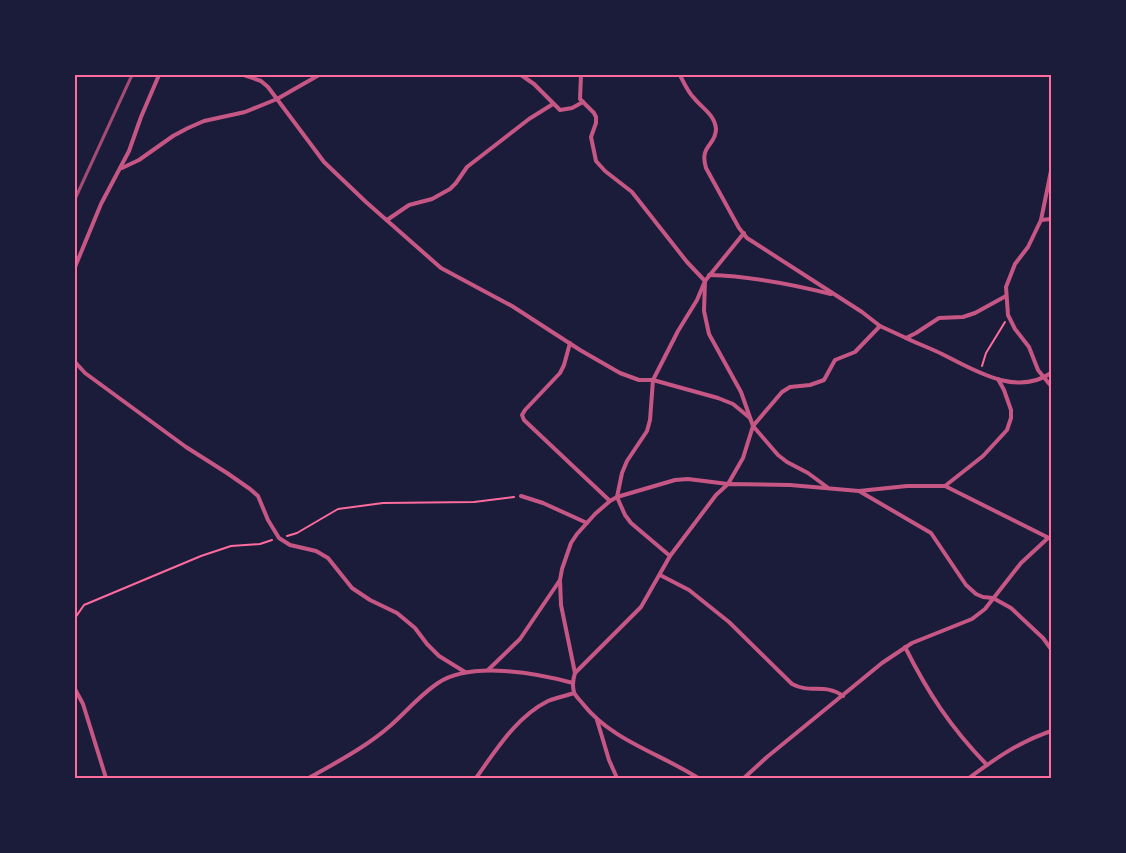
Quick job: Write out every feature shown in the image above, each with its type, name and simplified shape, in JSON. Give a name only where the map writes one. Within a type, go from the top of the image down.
[{"type":"street","points":[[75,267],[98,211],[122,168],[159,75]]},
{"type":"street","points":[[244,75],[261,81],[268,87],[324,162],[441,268],[512,306],[620,373],[639,380],[654,380],[718,398],[732,404],[750,418]]},
{"type":"street","points":[[122,168],[139,160],[173,136],[188,128],[204,121],[245,112],[277,99],[319,75]]},
{"type":"street","points":[[521,75],[534,84],[560,110],[565,111],[582,102]]},
{"type":"street","points":[[580,75],[580,99],[596,117],[596,123],[591,136],[596,161],[605,171],[632,192],[686,262],[705,281],[704,311],[709,334],[741,392],[753,426],[778,455],[829,488]]},
{"type":"street","points":[[680,75],[693,98],[712,117],[716,127],[715,134],[705,149],[703,160],[714,186],[744,234],[880,326],[984,376],[1030,382],[1044,378],[1051,373]]},
{"type":"street","points":[[387,220],[409,205],[432,198],[450,189],[467,168],[529,119],[553,104]]},
{"type":"street","points":[[1051,172],[1041,220],[1028,247],[1015,264],[1006,287],[1008,315],[1015,329],[1029,347],[1038,370],[1051,386]]},
{"type":"street","points":[[1041,220],[1051,219]]},
{"type":"street","points":[[670,556],[624,515],[617,498],[622,474],[627,461],[647,430],[650,420],[654,380],[678,331],[698,300],[709,275],[744,234]]},
{"type":"street","points":[[709,275],[770,281],[836,295]]},
{"type":"street","points":[[906,338],[916,334],[939,318],[963,317],[1006,296]]},
{"type":"street","points":[[575,673],[641,607],[670,556],[716,494],[728,484],[743,458],[753,426],[786,388],[818,383],[824,380],[835,360],[855,352],[880,326]]},
{"type":"street","points":[[570,343],[560,373],[522,415],[524,420],[610,501]]},
{"type":"street","points":[[75,362],[85,373],[186,447],[227,473],[258,496],[268,520],[280,538],[290,545],[316,552],[328,558],[352,588],[370,600],[396,613],[415,628],[439,656],[465,672]]},
{"type":"street","points":[[945,486],[983,456],[1007,430],[1011,418],[1011,410],[998,379]]},
{"type":"street","points":[[488,670],[520,639],[560,580],[571,543],[587,523],[610,501],[675,480],[688,479],[728,484],[790,484],[859,491],[907,486],[945,486],[1049,538],[1021,563],[985,609],[972,620],[905,647],[882,663],[766,757],[744,778]]},
{"type":"street","points":[[859,491],[931,533],[966,585],[983,597],[993,598],[1011,608],[1039,634],[1051,649]]},
{"type":"street","points":[[521,496],[543,503],[587,523]]},
{"type":"street","points":[[660,575],[688,590],[729,622],[792,684],[808,690],[828,688],[843,696]]},
{"type":"street","points":[[560,580],[561,605],[575,673],[574,693],[597,720],[698,778]]},
{"type":"street","points":[[905,647],[940,711],[968,746],[987,765]]},
{"type":"street","points":[[309,778],[362,747],[390,726],[415,701],[440,682],[465,672],[488,670],[546,676],[573,683]]},
{"type":"street","points":[[75,689],[83,704],[106,778]]},
{"type":"street","points":[[476,778],[518,722],[532,710],[548,701],[574,693]]},
{"type":"street","points":[[597,720],[609,760],[617,778]]},
{"type":"street","points":[[969,778],[1009,750],[1031,738],[1051,731]]},
{"type":"path","points":[[984,376],[982,369],[983,359],[1008,315]]},
{"type":"railway","points":[[75,199],[132,75]]}]
